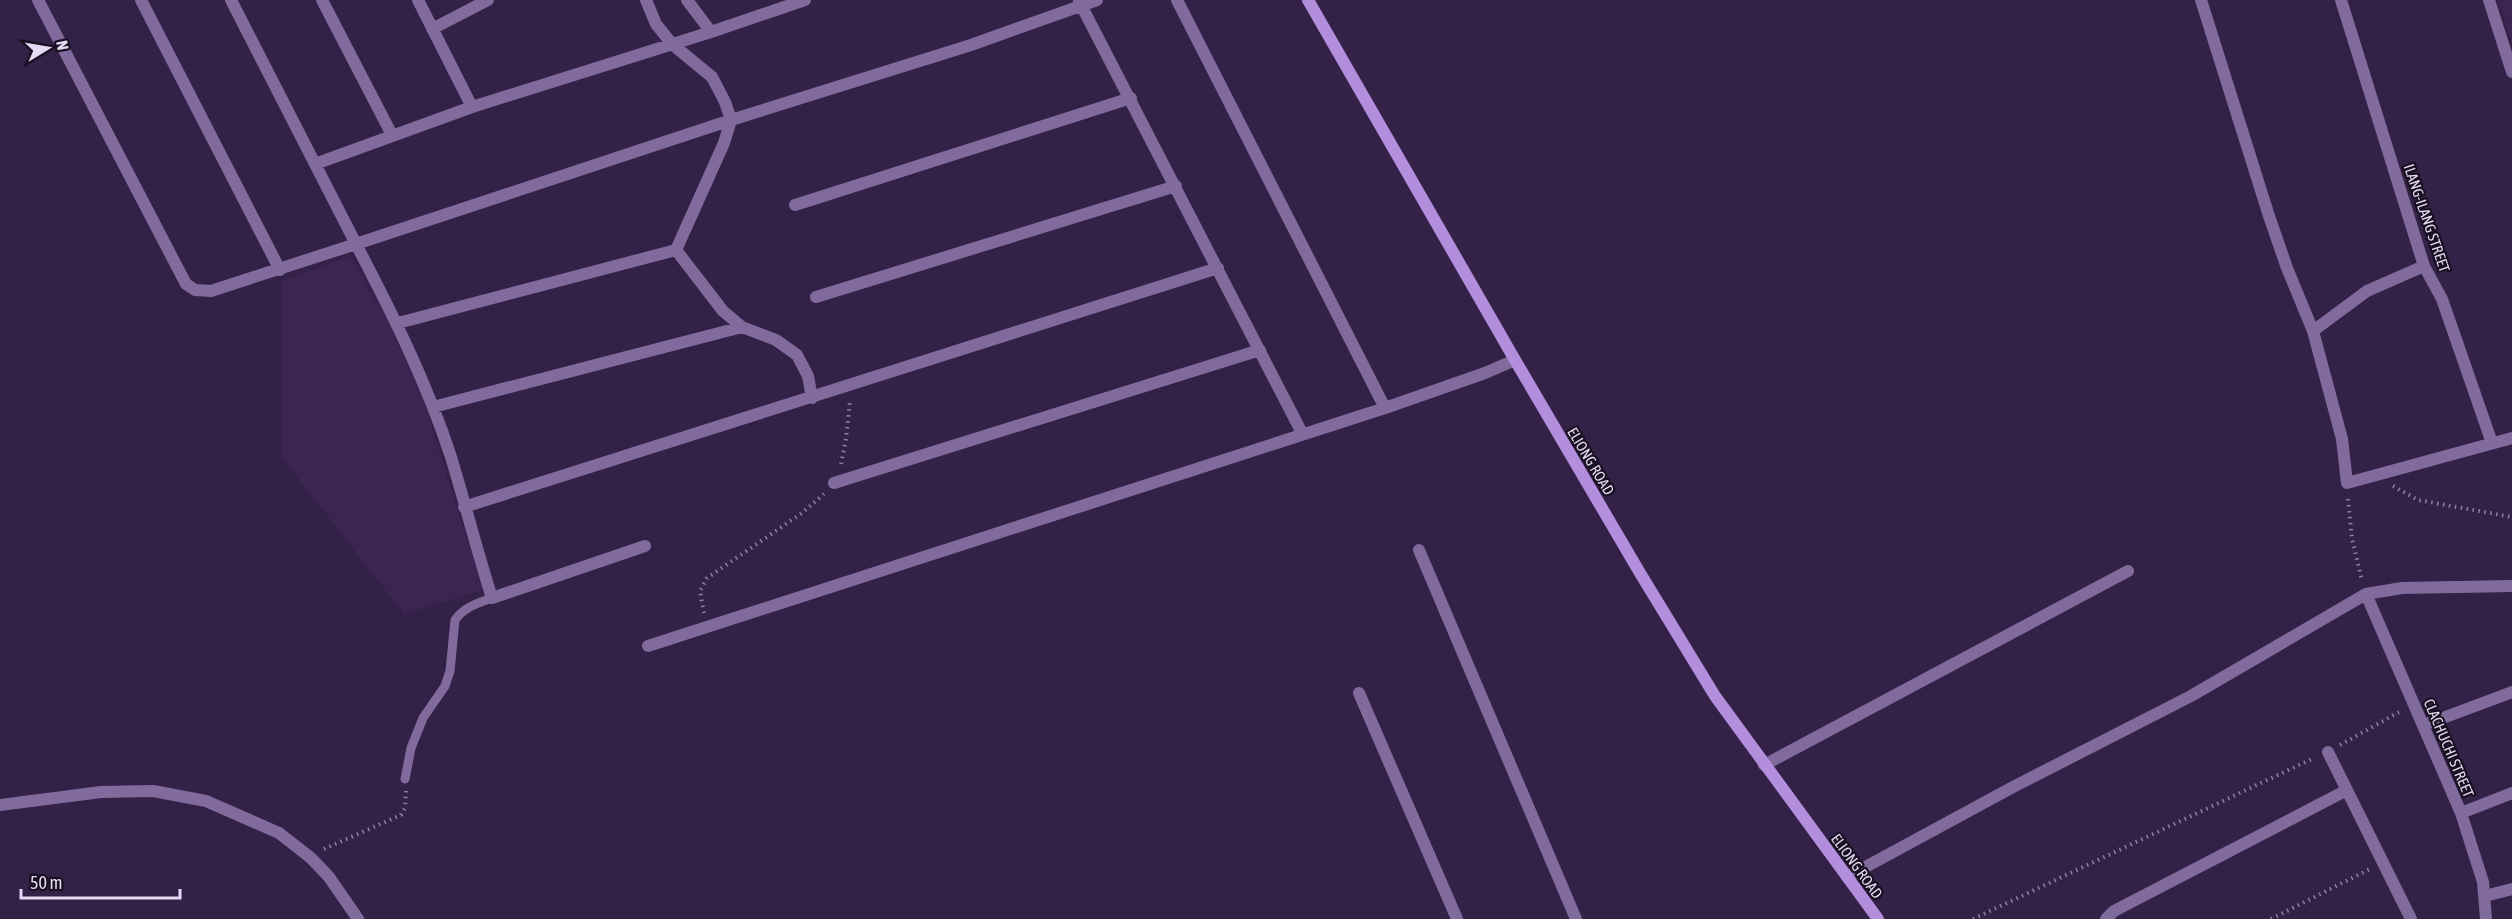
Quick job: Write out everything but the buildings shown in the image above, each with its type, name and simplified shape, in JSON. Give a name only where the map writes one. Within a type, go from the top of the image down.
[{"type":"main road","name":"ELIONG ROAD","points":[[1308,0],[1515,360],[1715,696],[1878,919]]},
{"type":"street","points":[[38,0],[186,284],[195,290],[211,291],[731,120],[971,45],[1081,3],[1097,0]]},
{"type":"street","points":[[141,0],[280,270]]},
{"type":"street","points":[[231,0],[398,323],[433,407],[451,458],[492,598],[645,546]]},
{"type":"street","points":[[322,0],[392,135]]},
{"type":"street","points":[[418,0],[472,107]]},
{"type":"street","points":[[432,29],[488,0]]},
{"type":"street","points":[[646,0],[656,24],[672,44],[712,78],[725,102],[731,120],[724,143],[676,250]]},
{"type":"street","points":[[687,0],[711,32]]},
{"type":"street","points":[[1177,0],[1385,408]]},
{"type":"street","points":[[2201,0],[2273,227],[2313,331],[2342,439],[2348,483],[2512,438]]},
{"type":"street","name":"ILANG-ILANG STREET","points":[[2342,0],[2424,266],[2442,299],[2492,443]]},
{"type":"street","points":[[2489,0],[2512,72]]},
{"type":"street","points":[[315,164],[472,107],[711,32],[800,1]]},
{"type":"street","points":[[1081,3],[1302,433]]},
{"type":"street","points":[[795,205],[1131,99]]},
{"type":"street","points":[[816,297],[1176,186]]},
{"type":"street","points":[[398,323],[676,250]]},
{"type":"street","points":[[676,250],[723,311],[742,327],[776,340],[797,355],[808,376],[812,398]]},
{"type":"street","points":[[2313,331],[2367,291],[2424,266]]},
{"type":"street","points":[[464,507],[1218,268]]},
{"type":"street","points":[[433,407],[742,327]]},
{"type":"street","points":[[834,483],[1260,350]]},
{"type":"street","points":[[648,646],[1385,408],[1485,373],[1515,360]]},
{"type":"street","points":[[1419,550],[1576,919]]},
{"type":"street","points":[[1764,765],[2128,571]]},
{"type":"street","points":[[1847,877],[2013,787],[2191,696],[2366,594],[2402,588],[2512,586]]},
{"type":"street","name":"CLACHUCHI STREET","points":[[2366,594],[2461,813],[2478,861],[2485,896],[2486,919]]},
{"type":"street","points":[[2424,725],[2512,692]]},
{"type":"street","points":[[1359,693],[1457,919]]},
{"type":"street","points":[[2328,752],[2411,919]]},
{"type":"street","points":[[2106,919],[2114,911],[2347,790]]},
{"type":"street","points":[[0,805],[101,792],[153,791],[206,801],[279,833],[311,858],[329,877],[358,919]]},
{"type":"street","points":[[2461,813],[2512,793]]},
{"type":"street","points":[[2485,896],[2512,889]]},
{"type":"lane","points":[[405,779],[411,748],[423,718],[440,693],[450,671],[455,620],[470,606],[492,598]]},
{"type":"path","points":[[709,627],[701,604],[700,591],[707,578],[802,513],[834,483],[846,439],[851,385]]},
{"type":"path","points":[[2378,475],[2418,500],[2512,517]]},
{"type":"path","points":[[2348,483],[2352,539],[2366,594]]},
{"type":"path","points":[[1973,919],[2328,752],[2415,704]]},
{"type":"path","points":[[311,858],[342,839],[402,815],[405,808],[405,779]]},
{"type":"path","points":[[2271,919],[2383,863]]},
{"type":"shaded area","points":[[2498,0],[2512,0],[2512,44]]},
{"type":"shaded area","points":[[351,256],[390,326],[423,399],[483,590],[404,614],[281,456],[282,281]]}]
